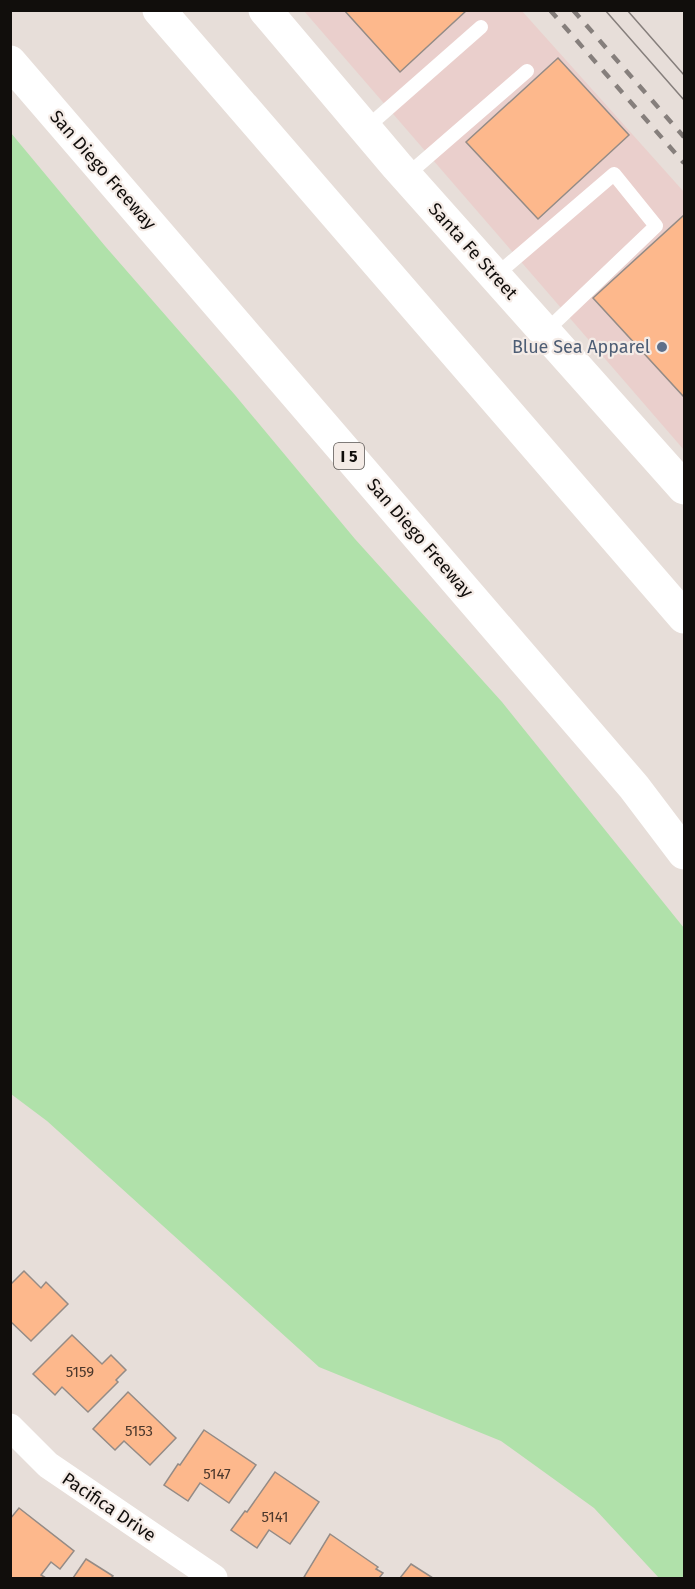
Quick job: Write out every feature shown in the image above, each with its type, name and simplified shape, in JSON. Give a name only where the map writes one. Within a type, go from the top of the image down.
[{"type":"main road","points":[[159,10],[684,617]]},
{"type":"main road","name":"Santa Fe Street","points":[[276,18],[406,176],[545,332],[681,476]]},
{"type":"main road","name":"San Diego Freeway","points":[[10,63],[634,788],[684,853]]},
{"type":"street","name":"Pacifica Drive","points":[[10,1427],[48,1465],[214,1578]]},
{"type":"lane","points":[[365,129],[481,27]]},
{"type":"lane","points":[[406,176],[527,71]]},
{"type":"lane","points":[[495,276],[614,174],[656,226],[545,332]]},
{"type":"shaded area","points":[[304,11],[522,11],[684,192],[684,450]]},
{"type":"green space","points":[[11,133],[355,539],[502,702],[684,928],[684,1578],[659,1578],[594,1508],[501,1441],[319,1367],[47,1121],[11,1094]]},
{"type":"building","points":[[344,10],[467,10],[400,72]]},
{"type":"building","points":[[558,58],[629,135],[538,219],[466,142]]},
{"type":"building","name":"Blue Sea Apparel","points":[[684,215],[684,397],[593,298]]},
{"type":"building","points":[[24,1271],[41,1288],[46,1282],[68,1304],[31,1341],[10,1321],[10,1285]]},
{"type":"building","points":[[72,1335],[102,1364],[111,1355],[126,1370],[116,1380],[118,1382],[88,1412],[62,1387],[55,1395],[33,1374]]},
{"type":"building","points":[[128,1392],[176,1438],[150,1465],[124,1441],[115,1450],[93,1429]]},
{"type":"building","points":[[204,1430],[256,1465],[229,1503],[200,1483],[188,1501],[164,1485]]},
{"type":"building","points":[[275,1472],[319,1502],[290,1544],[269,1530],[257,1548],[231,1530],[245,1511],[247,1512]]},
{"type":"building","points":[[19,1508],[74,1551],[60,1569],[51,1562],[41,1575],[46,1578],[10,1578],[10,1519]]},
{"type":"building","points":[[330,1534],[378,1567],[376,1569],[383,1573],[379,1578],[304,1577]]},
{"type":"building","points":[[86,1559],[113,1576],[111,1578],[73,1578]]},
{"type":"building","points":[[411,1564],[433,1578],[400,1578]]},
{"type":"tram line","points":[[605,10],[684,100]]},
{"type":"tram line","points":[[627,10],[684,75]]},
{"type":"railway","points":[[550,10],[684,163]]},
{"type":"railway","points":[[573,10],[684,137]]},
{"type":"place","name":"Blue Sea Apparel","points":[[662,347]]}]
